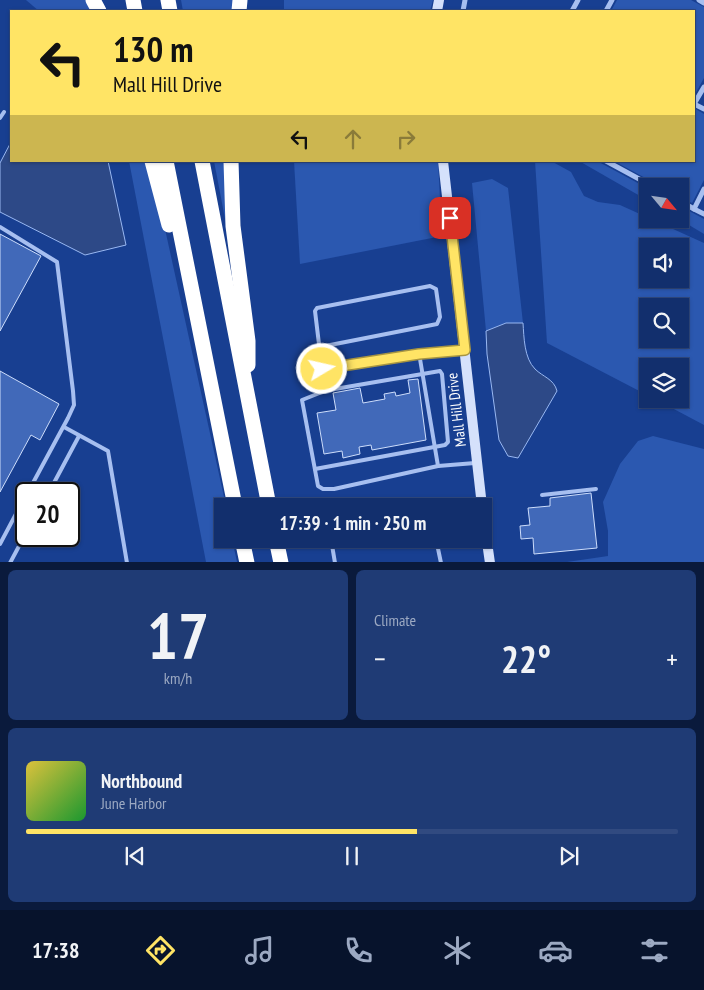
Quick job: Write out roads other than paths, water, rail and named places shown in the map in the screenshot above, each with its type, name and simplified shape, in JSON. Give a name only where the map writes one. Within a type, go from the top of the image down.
[{"type":"highway","points":[[152,162],[210,383]]},
{"type":"highway","points":[[166,162],[233,498]]},
{"type":"highway","points":[[202,162],[267,498]]},
{"type":"highway","points":[[231,162],[233,226],[249,354],[246,389]]},
{"type":"highway","points":[[244,548],[247,562]]},
{"type":"highway","points":[[278,548],[280,562]]},
{"type":"street","points":[[699,0],[704,2]]},
{"type":"street","points":[[695,102],[704,87]]},
{"type":"street","name":"Mall Hill Drive","points":[[443,162],[481,498]]},
{"type":"street","points":[[608,162],[639,179]]},
{"type":"street","points":[[694,209],[704,189]]},
{"type":"street","points":[[689,206],[704,214]]},
{"type":"street","name":"Mall Hill Drive","points":[[488,548],[490,562]]},
{"type":"lane","points":[[0,118],[4,112]]},
{"type":"lane","points":[[0,227],[57,262],[74,405],[33,482]]},
{"type":"lane","points":[[320,347],[437,324],[440,317],[436,289],[430,286],[317,308],[315,311],[323,390]]},
{"type":"lane","points":[[322,369],[419,354],[465,350]]},
{"type":"lane","points":[[419,354],[438,466]]},
{"type":"lane","points":[[315,469],[448,442],[442,374],[438,370],[323,390],[321,393],[302,400],[318,486],[328,490],[438,466],[478,463]]},
{"type":"lane","points":[[64,427],[108,452],[127,562]]},
{"type":"lane","points":[[54,482],[79,436]]},
{"type":"lane","points":[[542,495],[596,489]]},
{"type":"lane","points":[[0,544],[15,517]]},
{"type":"lane","points":[[10,562],[18,547]]},
{"type":"lane","points":[[333,548],[335,562]]},
{"type":"lane","points":[[438,548],[441,562]]}]
